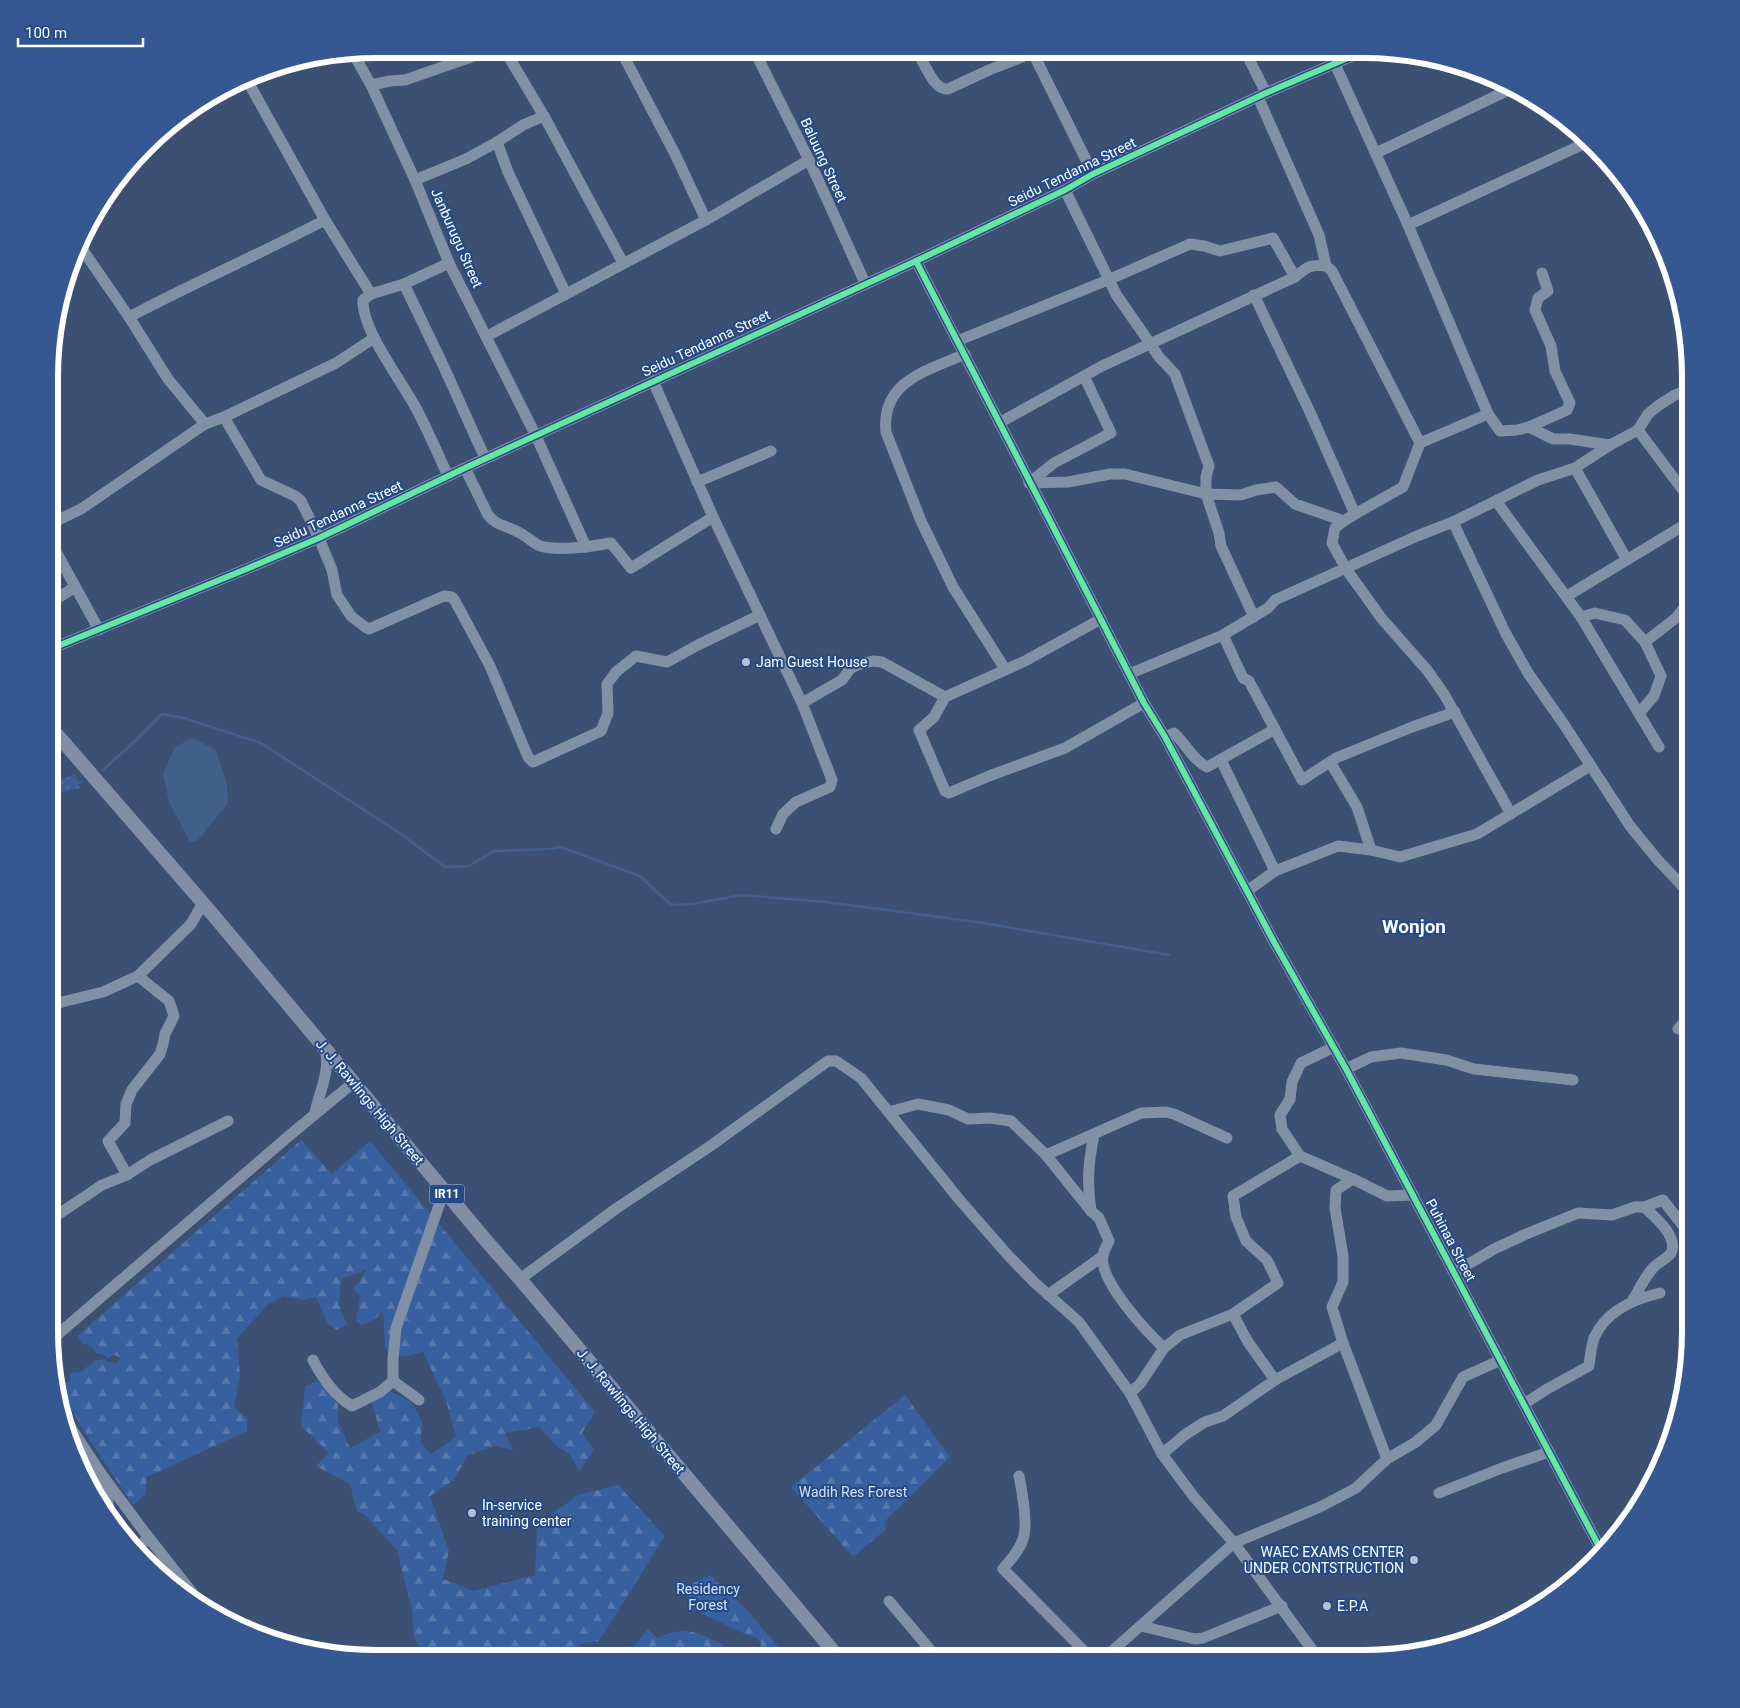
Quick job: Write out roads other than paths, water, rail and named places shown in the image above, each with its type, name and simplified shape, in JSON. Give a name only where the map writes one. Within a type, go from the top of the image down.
[{"type":"main road","name":"J. J. Rawlings High Street","points":[[57,735],[203,902],[444,1191],[832,1650]]},
{"type":"street","points":[[371,85],[406,80],[471,57]]},
{"type":"street","points":[[509,57],[544,116],[624,264]]},
{"type":"street","points":[[624,57],[675,154],[706,220]]},
{"type":"street","name":"Baluung Street","points":[[758,57],[809,160],[866,283]]},
{"type":"street","points":[[920,57],[936,85],[944,90],[948,90],[989,70],[1022,57]]},
{"type":"street","points":[[1037,57],[1093,174]]},
{"type":"street","points":[[1247,57],[1319,235],[1326,266],[1332,271],[1420,443]]},
{"type":"street","name":"Seidu Tendanna Street","points":[[57,646],[319,538],[485,458],[916,261],[1065,190],[1093,174],[1262,95],[1351,57]]},
{"type":"street","name":"Janburugu Street","points":[[356,58],[371,85],[416,180],[449,262],[536,436],[586,547]]},
{"type":"street","points":[[1335,64],[1408,225],[1488,414],[1500,431],[1529,427],[1567,410],[1570,403],[1554,371],[1551,346],[1535,310],[1538,298],[1548,291],[1542,273]]},
{"type":"street","points":[[249,84],[325,220],[371,294]]},
{"type":"street","points":[[1376,153],[1506,91]]},
{"type":"street","points":[[416,180],[466,159],[523,125],[544,116]]},
{"type":"street","points":[[497,142],[508,172],[566,294]]},
{"type":"street","points":[[1408,225],[1582,145]]},
{"type":"street","points":[[486,336],[706,220],[809,160]]},
{"type":"street","points":[[1065,190],[1117,296],[1158,357],[1175,374],[1209,466],[1206,477],[1206,494],[1219,533],[1221,546],[1254,617]]},
{"type":"street","points":[[129,317],[182,289],[267,250],[325,220]]},
{"type":"street","points":[[958,341],[1108,280],[1190,244],[1220,251],[1273,238],[1295,277]]},
{"type":"street","points":[[82,253],[129,317],[168,379],[204,424]]},
{"type":"street","name":"Puhinaa Street","points":[[916,261],[1144,703],[1165,737],[1274,942],[1346,1068],[1599,1546]]},
{"type":"street","points":[[448,476],[416,408],[374,338],[363,309],[363,300],[371,294],[404,284],[449,262]]},
{"type":"street","points":[[999,422],[1084,376],[1295,277],[1308,266],[1326,266]]},
{"type":"street","points":[[404,284],[485,458]]},
{"type":"street","points":[[1254,295],[1310,410],[1355,514]]},
{"type":"street","points":[[57,520],[81,508],[204,424],[336,363],[374,338]]},
{"type":"street","points":[[964,354],[909,378],[891,399],[884,420],[886,432],[921,521],[953,586],[1005,669]]},
{"type":"street","points":[[1029,483],[1054,463],[1111,433],[1084,376]]},
{"type":"street","points":[[653,381],[713,517],[802,703],[832,780],[830,787],[796,802],[783,814],[776,829]]},
{"type":"street","points":[[1129,674],[1223,635],[1268,608],[1275,600],[1417,536],[1453,522],[1538,480],[1574,468],[1610,444],[1638,430],[1648,414],[1659,404],[1682,391]]},
{"type":"street","points":[[1488,414],[1420,443],[1403,487],[1355,514],[1335,528],[1332,543],[1346,569],[1382,619],[1427,670],[1455,712],[1511,814]]},
{"type":"street","points":[[224,416],[261,480],[301,501],[332,570],[337,595],[351,616],[365,627],[370,628],[444,596],[452,597],[490,666],[528,757],[533,762],[601,731],[608,713],[606,684],[616,672],[636,656],[667,662],[760,615]]},
{"type":"street","points":[[1529,427],[1553,439],[1610,444]]},
{"type":"street","points":[[1638,430],[1682,489]]},
{"type":"street","points":[[697,482],[771,451]]},
{"type":"street","points":[[465,468],[491,520],[518,532],[538,545],[547,547],[586,547],[611,543],[631,568],[713,517]]},
{"type":"street","points":[[1574,468],[1627,560]]},
{"type":"street","points":[[1029,483],[1068,482],[1110,474],[1125,474],[1206,494],[1241,495],[1256,490],[1276,487],[1295,504],[1344,521]]},
{"type":"street","points":[[1496,501],[1581,617],[1659,747]]},
{"type":"street","points":[[1453,522],[1528,673],[1630,826],[1657,859],[1682,885]]},
{"type":"street","points":[[1567,596],[1682,526]]},
{"type":"street","points":[[57,554],[99,630]]},
{"type":"street","points":[[57,599],[75,588]]},
{"type":"street","points":[[1645,642],[1676,618],[1682,610]]},
{"type":"street","points":[[1581,617],[1595,613],[1625,620],[1645,642],[1661,676],[1654,696],[1639,713]]},
{"type":"street","points":[[1101,619],[1025,661],[945,697],[934,717],[919,730],[945,791],[949,793],[1065,748],[1144,703]]},
{"type":"street","points":[[1223,635],[1243,678],[1249,681],[1302,780],[1336,758],[1412,727],[1455,712]]},
{"type":"street","points":[[802,703],[842,680],[850,669],[873,661],[882,662],[945,697]]},
{"type":"street","points":[[1165,737],[1174,733],[1182,740],[1199,763],[1207,767],[1275,730]]},
{"type":"street","points":[[1221,760],[1275,871]]},
{"type":"street","points":[[1330,762],[1357,807],[1371,850]]},
{"type":"street","points":[[1247,891],[1275,871],[1338,846],[1371,850],[1400,857],[1476,834],[1590,766]]},
{"type":"street","points":[[57,1004],[103,992],[138,976],[191,924],[203,902]]},
{"type":"street","points":[[127,1175],[108,1141],[125,1123],[126,1104],[132,1090],[160,1054],[165,1034],[174,1016],[169,1001],[138,976]]},
{"type":"street","points":[[1678,1029],[1682,1025]]},
{"type":"street","points":[[1334,1047],[1301,1063],[1292,1082],[1290,1099],[1280,1115],[1282,1129],[1300,1156],[1387,1196],[1413,1195]]},
{"type":"street","points":[[315,1113],[326,1074],[327,1055],[325,1049]]},
{"type":"street","points":[[1346,1068],[1371,1057],[1401,1052],[1446,1060],[1474,1069],[1573,1080]]},
{"type":"street","points":[[520,1279],[617,1208],[708,1147],[828,1061],[836,1061],[861,1078],[958,1198],[1006,1253],[1048,1295],[1079,1322],[1130,1393],[1162,1454],[1194,1497],[1234,1543],[1313,1650]]},
{"type":"street","points":[[57,1335],[315,1113],[354,1082]]},
{"type":"street","points":[[889,1112],[918,1104],[949,1110],[968,1119],[990,1118],[1011,1121],[1046,1155],[1090,1211],[1099,1218],[1109,1241],[1103,1256],[1106,1276],[1115,1291],[1164,1348]]},
{"type":"street","points":[[1046,1155],[1141,1113],[1166,1112],[1174,1114],[1227,1138]]},
{"type":"street","points":[[57,1215],[102,1185],[127,1175],[150,1160],[228,1120]]},
{"type":"street","points":[[1090,1211],[1088,1183],[1094,1135]]},
{"type":"street","points":[[1130,1393],[1140,1384],[1164,1348],[1180,1335],[1233,1314],[1278,1283],[1267,1260],[1246,1241],[1236,1217],[1233,1196],[1300,1156]]},
{"type":"street","points":[[1353,1179],[1336,1190],[1335,1208],[1343,1256],[1343,1282],[1332,1307],[1343,1342],[1387,1459]]},
{"type":"street","points":[[313,1360],[322,1376],[340,1399],[352,1406],[380,1392],[393,1381],[396,1328],[444,1191]]},
{"type":"street","points":[[1453,1271],[1524,1235],[1578,1214],[1612,1215],[1635,1207],[1644,1208],[1664,1200],[1682,1224]]},
{"type":"street","points":[[1632,1302],[1653,1268],[1670,1254],[1673,1244],[1668,1232],[1660,1221],[1644,1208]]},
{"type":"street","points":[[1048,1295],[1103,1256]]},
{"type":"street","points":[[1524,1404],[1589,1366],[1594,1340],[1603,1322],[1619,1308],[1646,1296],[1660,1293]]},
{"type":"street","points":[[1233,1314],[1248,1342],[1275,1380]]},
{"type":"street","points":[[1162,1454],[1186,1434],[1206,1422],[1223,1416],[1275,1380],[1343,1342]]},
{"type":"street","points":[[1113,1650],[1234,1543],[1320,1506],[1356,1488],[1387,1459],[1416,1442],[1436,1425],[1464,1378],[1501,1360]]},
{"type":"street","points":[[393,1381],[419,1400]]},
{"type":"street","points":[[73,1431],[102,1475],[191,1591]]},
{"type":"street","points":[[1439,1493],[1549,1452]]},
{"type":"street","points":[[102,1475],[108,1504]]},
{"type":"street","points":[[1020,1476],[1026,1528],[1023,1540],[1016,1553],[1003,1568],[1083,1650]]},
{"type":"street","points":[[140,1545],[149,1538]]},
{"type":"street","points":[[889,1601],[930,1650]]},
{"type":"street","points":[[1141,1626],[1195,1639],[1203,1638],[1282,1606]]},
{"type":"waterway","points":[[103,770],[162,714],[184,718],[261,743],[401,834],[445,867],[469,866],[494,851],[561,847],[640,876],[671,905],[693,904],[742,895],[826,902],[977,922],[1169,955]]},
{"type":"waterway","points":[[57,787],[82,782]]},
{"type":"place","name":"Jam Guest House","points":[[746,662]]},
{"type":"place","name":"In-service training center","points":[[472,1513]]},
{"type":"place","name":"WAEC EXAMS CENTER UNDER CONTSTRUCTION","points":[[1414,1560]]},
{"type":"place","name":"E.P.A","points":[[1327,1606]]},
{"type":"district","name":"Wonjon","points":[[1414,926]]},
{"type":"park label","name":"Wadih Res Forest","points":[[853,1492]]},
{"type":"park label","name":"Residency Forest","points":[[708,1598]]}]
